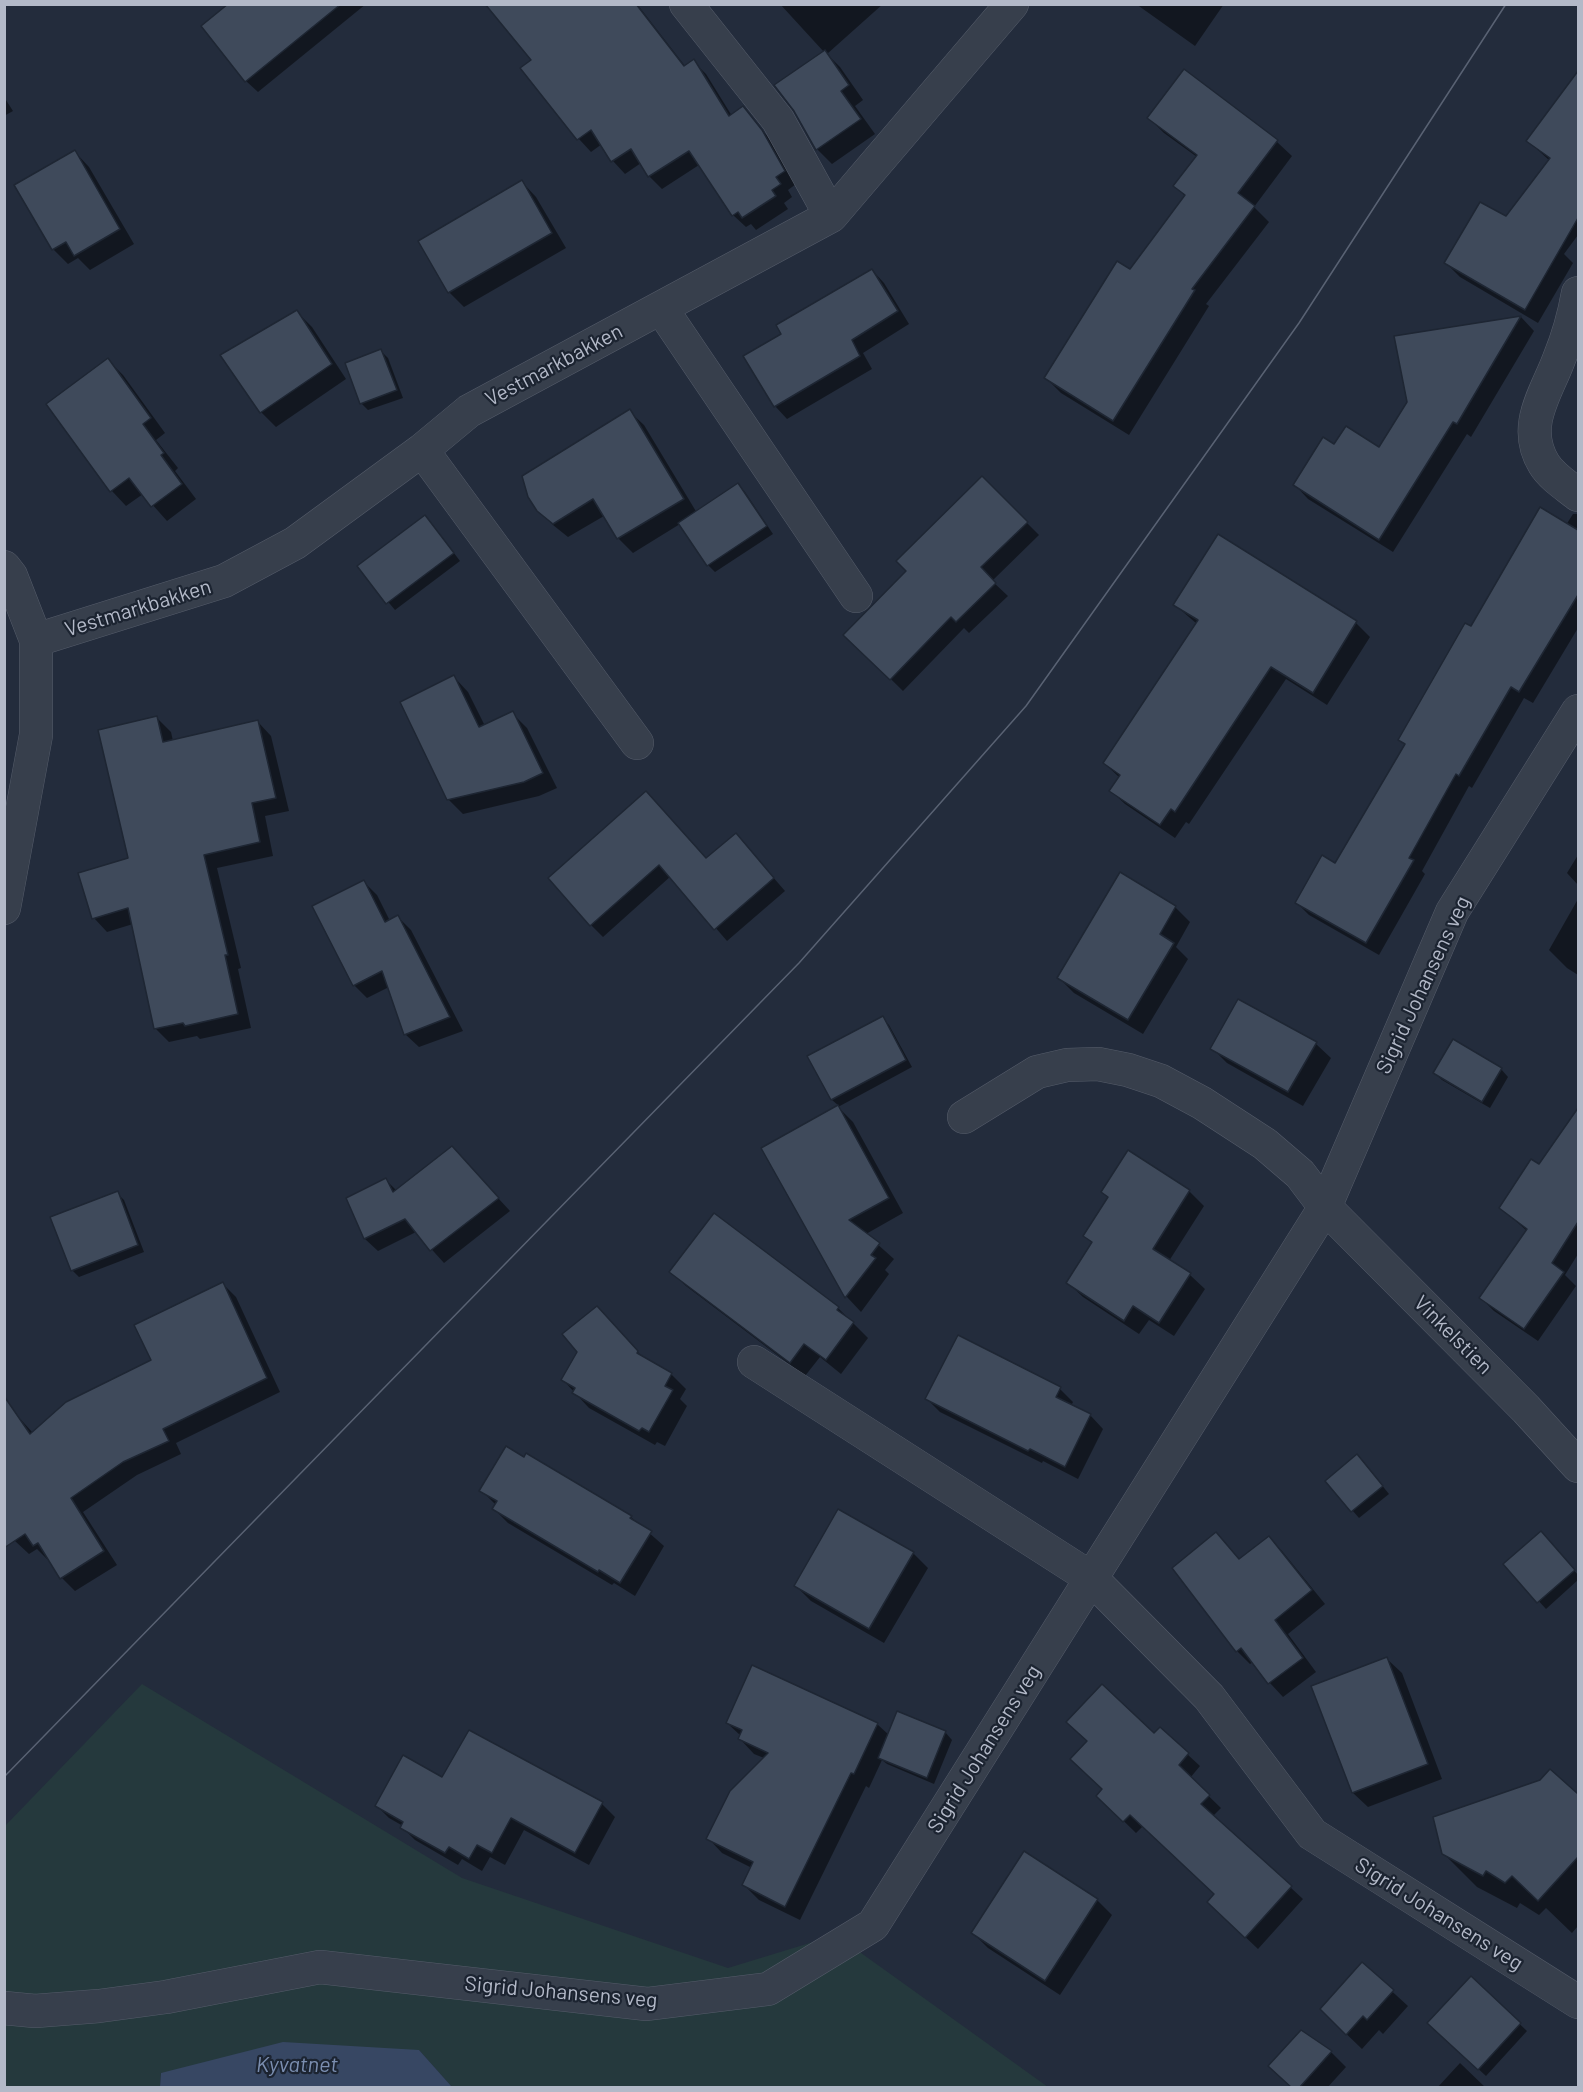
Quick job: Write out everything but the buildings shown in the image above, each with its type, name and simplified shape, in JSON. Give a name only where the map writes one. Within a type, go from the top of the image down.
[{"type":"street","points":[[686,4],[778,120],[831,216]]},
{"type":"street","name":"Vestmarkbakken","points":[[36,640],[224,581],[295,543],[422,450],[469,411],[831,216],[1012,4]]},
{"type":"street","points":[[1578,293],[1568,335],[1537,408],[1535,432],[1538,452],[1545,466],[1578,495]]},
{"type":"street","points":[[661,308],[856,596]]},
{"type":"street","points":[[422,450],[637,743]]},
{"type":"street","points":[[4,567],[11,576],[36,640],[36,735],[4,908]]},
{"type":"street","name":"Sigrid Johansens veg","points":[[4,2008],[35,2011],[99,2006],[166,1997],[320,1967],[647,2004],[768,1989],[873,1925],[1324,1207],[1452,912],[1578,711]]},
{"type":"street","points":[[964,1118],[1037,1072],[1067,1065],[1098,1064],[1128,1070],[1161,1081],[1202,1103],[1265,1143],[1300,1174],[1324,1207]]},
{"type":"street","name":"Vinkelstien","points":[[1324,1207],[1526,1409],[1578,1466]]},
{"type":"street","points":[[754,1362],[1091,1578]]},
{"type":"street","name":"Sigrid Johansens veg","points":[[1091,1578],[1209,1697],[1312,1834],[1578,2002]]},
{"type":"green space","points":[[142,1684],[462,1878],[728,1968],[836,1935],[1048,2087],[452,2087],[419,2050],[161,2073],[160,2087],[5,2087],[4,1827]]},
{"type":"water","name":"Kyvatnet","points":[[283,2042],[419,2050],[452,2087],[160,2087],[161,2073]]},
{"type":"tram line","points":[[4,1777],[799,963],[1026,706],[1299,323],[1506,4]]}]
